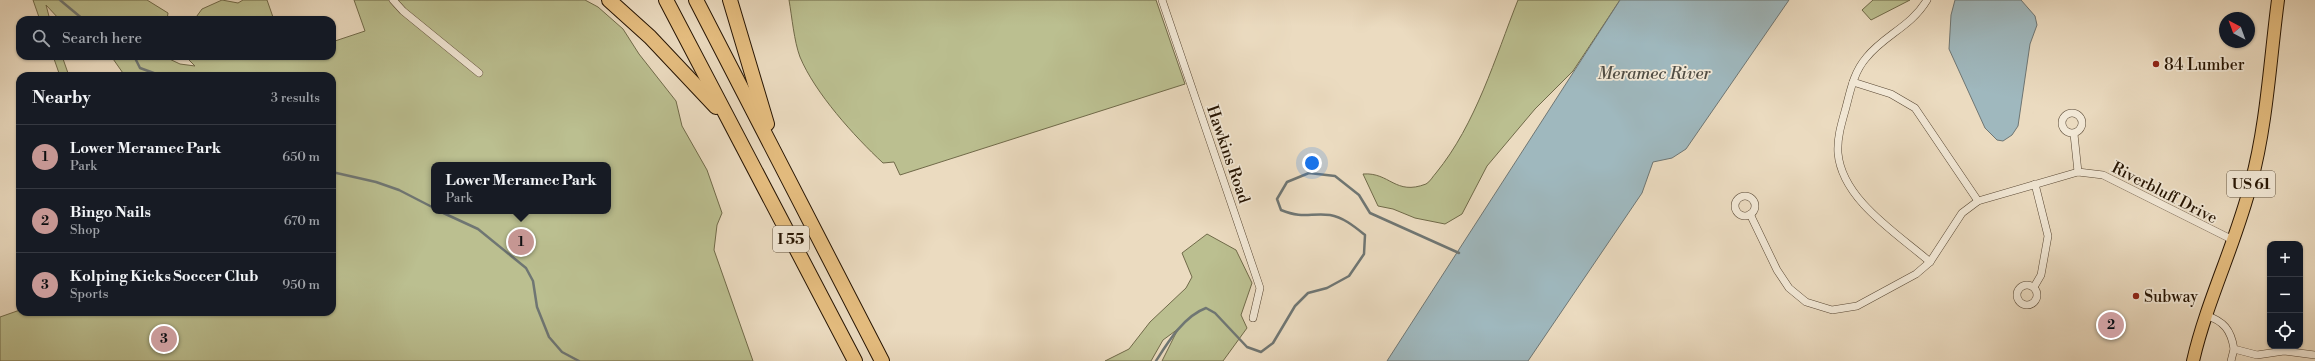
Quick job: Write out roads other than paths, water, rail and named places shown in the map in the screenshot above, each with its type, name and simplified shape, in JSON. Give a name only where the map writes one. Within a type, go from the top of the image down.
[{"type":"highway","points":[[609,0],[650,37],[726,117]]},
{"type":"highway","name":"I 55","points":[[666,0],[854,361]]},
{"type":"highway","name":"I 55","points":[[696,0],[882,361]]},
{"type":"highway","points":[[730,0],[775,153]]},
{"type":"main road","name":"US 61","points":[[2193,361],[2205,315],[2233,240],[2255,168],[2278,0]]},
{"type":"street","points":[[393,0],[403,11],[479,73]]},
{"type":"street","name":"Hawkins Road","points":[[1162,0],[1260,288],[1253,318]]},
{"type":"street","points":[[1927,0],[1908,24],[1866,58],[1853,82],[1838,142],[1839,160],[1844,173],[1860,199],[1876,217],[1930,262]]},
{"type":"street","points":[[1853,82],[1891,94],[1915,108],[1978,201]]},
{"type":"street","points":[[2074,134],[2078,172]]},
{"type":"street","name":"Riverbluff Drive","points":[[1750,214],[1777,270],[1789,288],[1806,302],[1824,309],[1840,310],[1856,306],[1916,274],[1930,262],[1962,213],[1978,201],[2078,172],[2103,175],[2233,240]]},
{"type":"street","points":[[2034,288],[2041,275],[2048,236],[2035,184]]},
{"type":"street","points":[[2205,315],[2224,324],[2230,334],[2234,349],[2231,361]]},
{"type":"street","points":[[2234,349],[2257,355],[2284,351],[2315,356]]},
{"type":"water","name":"Meramec River","points":[[1620,0],[1789,0],[1686,149],[1672,158],[1653,162],[1642,193],[1528,361],[1387,361]]},
{"type":"water","points":[[1955,0],[2021,0],[2035,16],[2037,25],[2030,44],[2018,126],[2012,135],[2003,141],[1997,140],[1985,128],[1949,49],[1951,15]]},
{"type":"waterway","points":[[60,0],[79,16]]},
{"type":"waterway","points":[[136,60],[140,68],[151,72]]},
{"type":"waterway","points":[[336,173],[376,182],[399,190],[431,206]]},
{"type":"waterway","points":[[1156,361],[1177,330],[1191,317],[1206,308],[1215,313],[1247,347],[1261,352],[1273,343],[1295,306],[1308,293],[1327,288],[1349,276],[1364,254],[1365,235],[1349,223],[1335,216],[1301,215],[1281,210],[1277,199],[1287,182],[1309,173],[1335,176],[1359,195],[1370,213],[1459,253]]},
{"type":"waterway","points":[[446,214],[478,229],[526,268],[533,281],[537,307],[549,337],[562,352],[579,361]]},
{"type":"place","name":"84 Lumber","points":[[2156,64]]},
{"type":"place","name":"Lower Meramec Park","points":[[521,242]]},
{"type":"place","name":"Subway","points":[[2136,296]]},
{"type":"place","name":"Bingo Nails","points":[[2111,325]]},
{"type":"place","name":"Kolping Kicks Soccer Club","points":[[164,339]]}]
